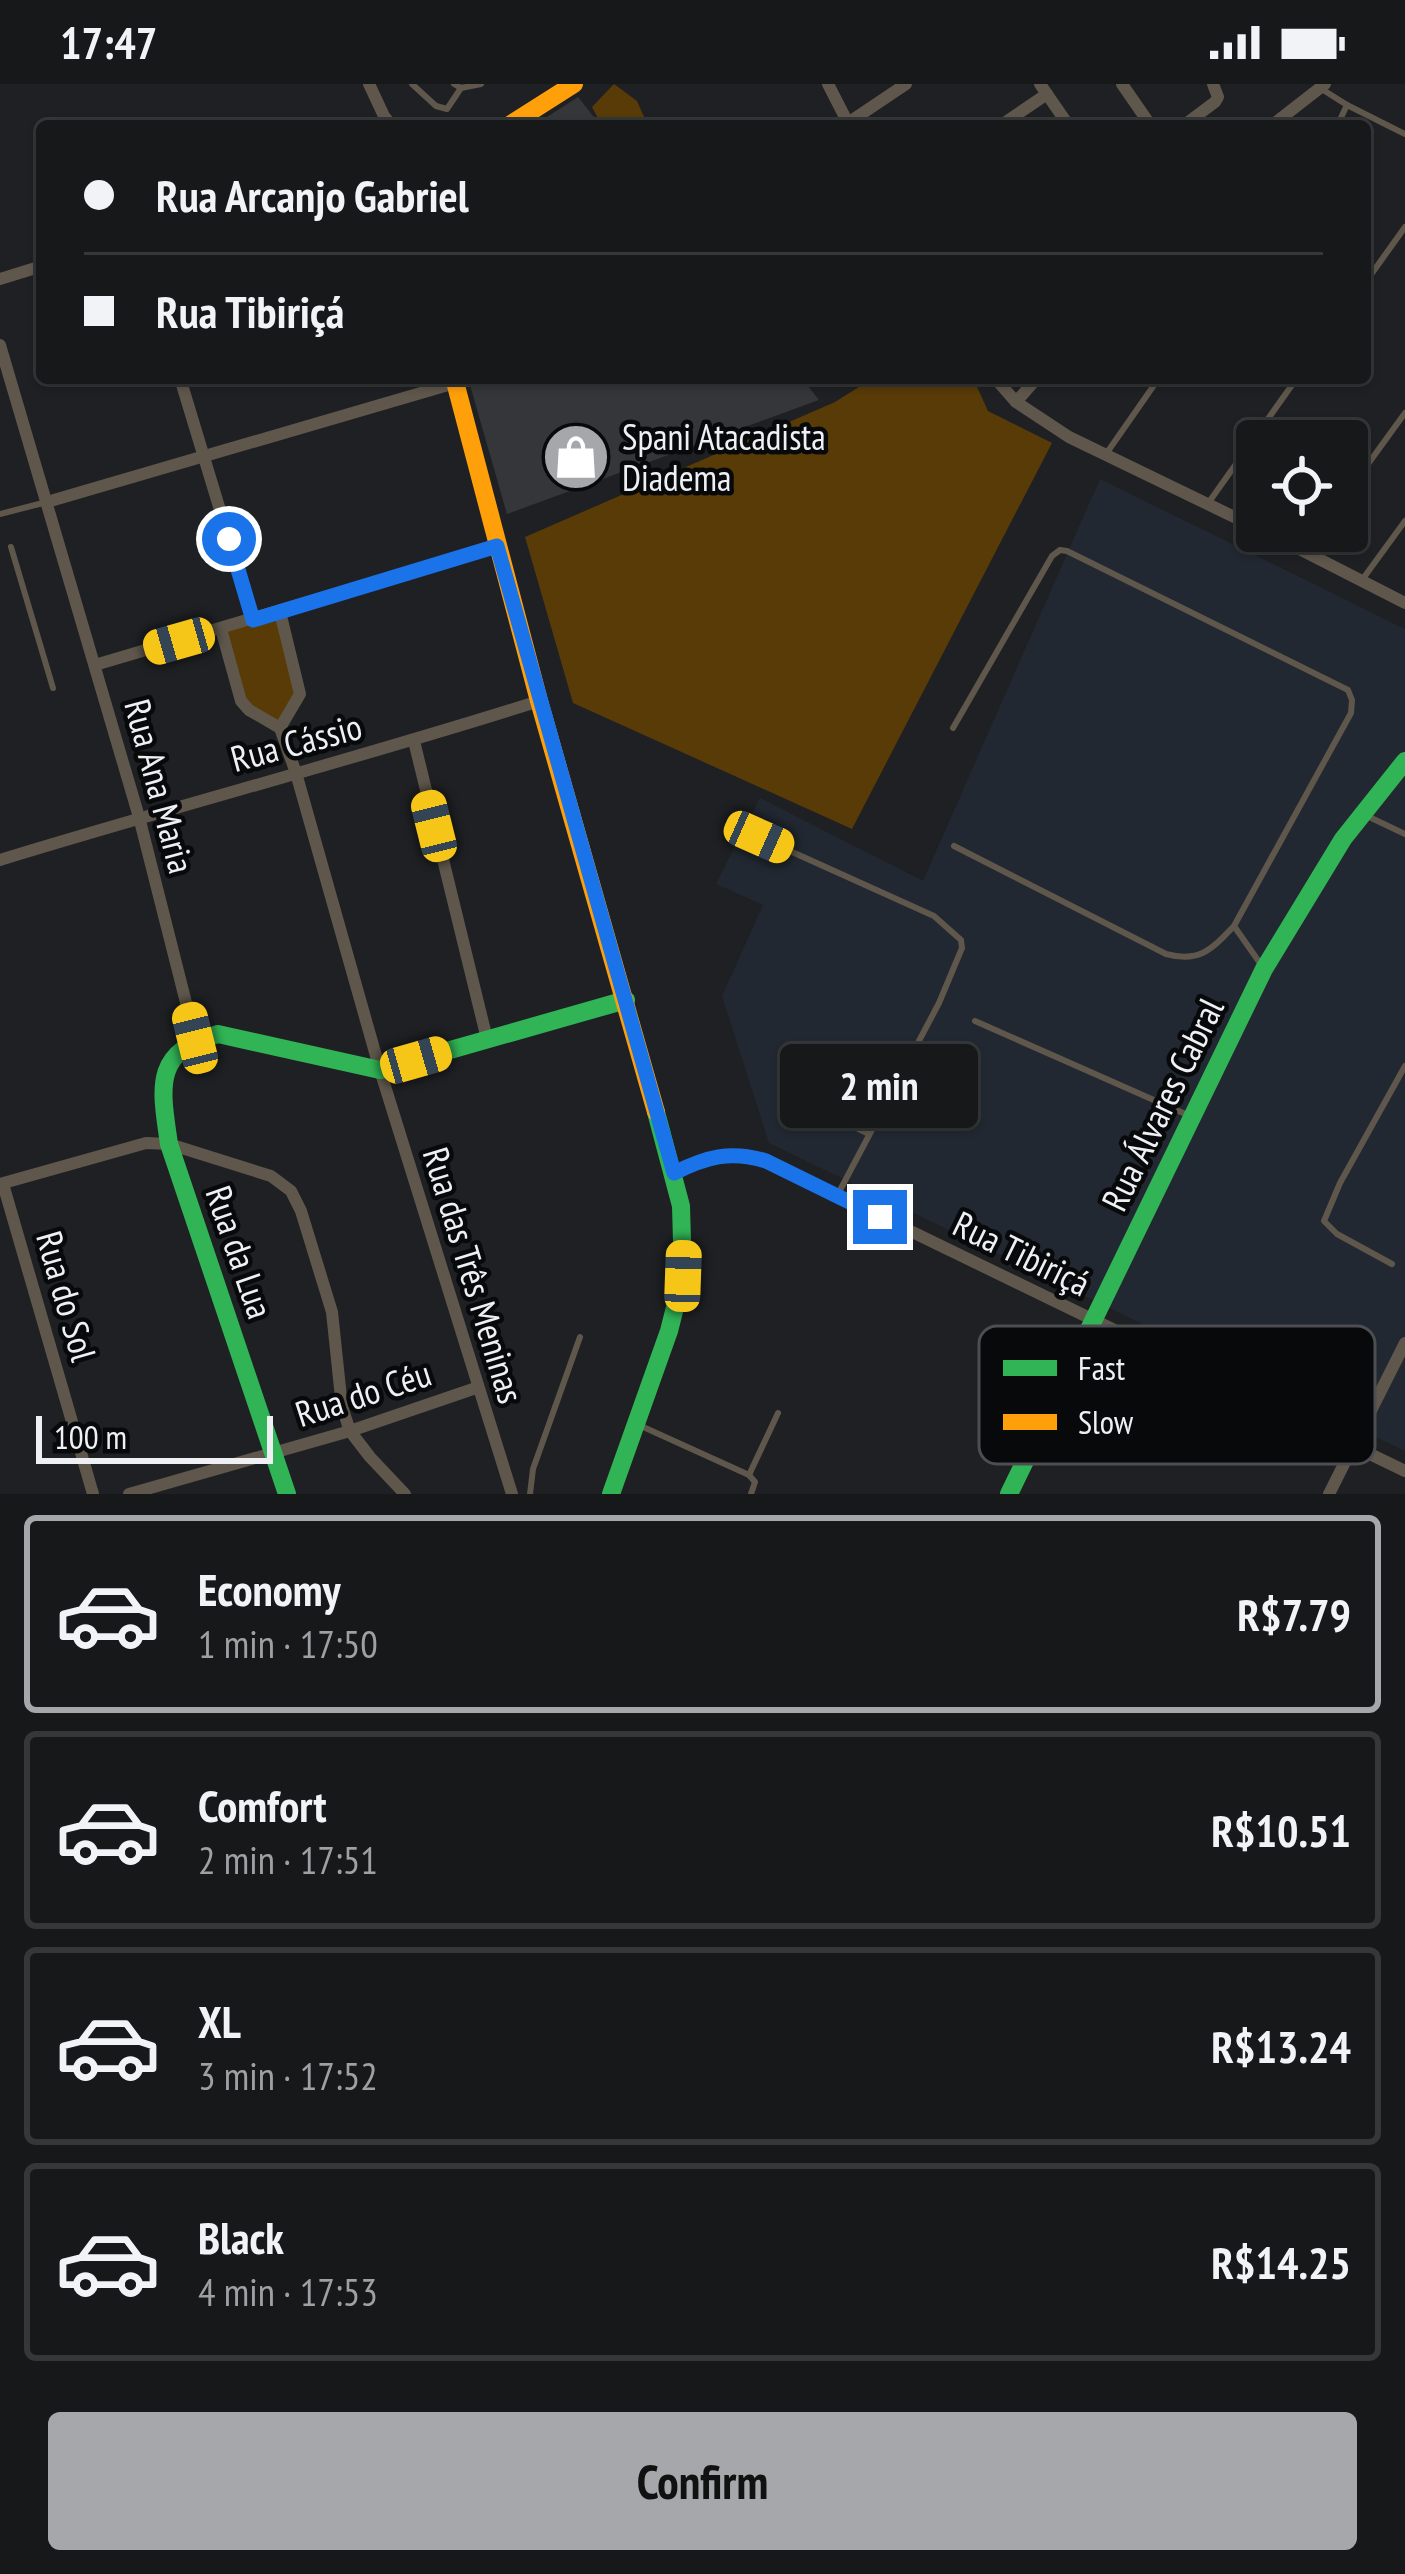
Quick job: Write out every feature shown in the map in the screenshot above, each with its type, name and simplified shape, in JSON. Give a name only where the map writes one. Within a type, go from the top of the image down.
[{"type":"street","points":[[369,84],[387,120]]},
{"type":"street","points":[[515,120],[550,91],[574,84]]},
{"type":"street","points":[[827,84],[847,120]]},
{"type":"street","points":[[855,120],[906,84]]},
{"type":"street","points":[[1122,84],[1147,120]]},
{"type":"street","points":[[1191,120],[1215,101],[1213,84]]},
{"type":"street","points":[[1279,120],[1323,86]]},
{"type":"street","points":[[1007,120],[1043,89],[1065,120]]},
{"type":"street","points":[[0,279],[36,268]]},
{"type":"street","name":"Rua Ana Maria","points":[[0,345],[140,817],[195,1038]]},
{"type":"street","points":[[182,384],[253,620]]},
{"type":"street","points":[[46,502],[444,384]]},
{"type":"street","points":[[455,384],[539,701],[674,1173],[684,1242],[683,1276],[668,1331],[618,1473],[615,1494]]},
{"type":"street","points":[[1000,384],[1038,419],[1236,518]]},
{"type":"street","points":[[1016,402],[1032,384]]},
{"type":"street","points":[[95,665],[497,546]]},
{"type":"street","points":[[1305,552],[1405,603]]},
{"type":"street","points":[[221,628],[241,701],[280,728],[299,694],[280,612]]},
{"type":"street","name":"Rua Cássio","points":[[0,860],[539,701]]},
{"type":"street","name":"Rua das Três Meninas","points":[[280,728],[476,1388],[512,1494]]},
{"type":"street","points":[[413,741],[487,1039]]},
{"type":"street","name":"Rua Álvares Cabral","points":[[1092,1326],[1264,969],[1361,813],[1405,761]]},
{"type":"street","points":[[195,1038],[233,1036],[380,1070],[626,1000]]},
{"type":"street","name":"Rua da Lua","points":[[195,1038],[179,1049],[164,1076],[169,1144],[287,1494]]},
{"type":"street","points":[[2,1184],[146,1143],[169,1144],[271,1176],[291,1191],[332,1312],[342,1407],[350,1431],[405,1494]]},
{"type":"street","name":"Rua Tibiriçá","points":[[674,1173],[727,1155],[746,1154],[766,1161],[1102,1326]]},
{"type":"street","name":"Rua do Sol","points":[[2,1184],[93,1494]]},
{"type":"street","points":[[1375,1404],[1405,1343]]},
{"type":"street","name":"Rua do Céu","points":[[129,1494],[350,1431],[476,1388]]},
{"type":"street","name":"Rua Tibiriçá","points":[[1375,1456],[1405,1471]]},
{"type":"street","name":"Rua Álvares Cabral","points":[[1009,1494],[1024,1464]]},
{"type":"street","points":[[1329,1494],[1345,1464]]},
{"type":"lane","points":[[412,84],[436,106],[447,109],[458,86],[481,84]]},
{"type":"lane","points":[[1323,86],[1347,105],[1405,134]]},
{"type":"lane","points":[[1340,120],[1347,105]]},
{"type":"lane","points":[[1371,274],[1405,226]]},
{"type":"lane","points":[[1106,454],[1155,384]]},
{"type":"lane","points":[[1207,505],[1293,384]]},
{"type":"lane","points":[[1368,464],[1405,413]]},
{"type":"lane","points":[[0,514],[46,502]]},
{"type":"lane","points":[[1362,580],[1405,521]]},
{"type":"lane","points":[[11,547],[53,688]]},
{"type":"lane","points":[[953,728],[1052,556],[1060,550],[1348,690],[1352,700],[1351,713],[1234,926],[1213,948],[1196,956],[1166,954],[954,846]]},
{"type":"lane","points":[[1361,813],[1405,834]]},
{"type":"lane","points":[[759,837],[934,916],[961,940],[939,1003],[838,1196]]},
{"type":"lane","points":[[1234,926],[1264,969]]},
{"type":"lane","points":[[975,1021],[1193,1118]]},
{"type":"lane","points":[[1392,1264],[1337,1234],[1324,1221],[1405,1066]]},
{"type":"lane","points":[[783,1093],[869,1134]]},
{"type":"lane","points":[[530,1494],[533,1469],[580,1337]]},
{"type":"lane","points":[[749,1475],[778,1413]]},
{"type":"lane","points":[[635,1424],[749,1475],[755,1482],[751,1494]]},
{"type":"shaded area","points":[[614,84],[637,101],[645,120],[599,120],[592,107]]},
{"type":"shaded area","points":[[864,384],[976,384],[988,411],[1052,443],[852,829],[573,703],[525,537],[835,402]]},
{"type":"shaded area","points":[[1100,479],[1236,546],[1236,552],[1248,552],[1405,629],[1405,1451],[1375,1436],[1375,1326],[1147,1326],[769,1143],[722,996],[763,905],[716,884],[760,798],[923,881]]},
{"type":"shaded area","points":[[280,612],[300,694],[280,728],[249,710],[221,629]]},
{"type":"building","points":[[578,97],[596,120],[542,120]]},
{"type":"building","name":"Spani Atacadista Diadema","points":[[470,384],[807,384],[819,400],[507,514]]},
{"type":"traffic: fast","points":[[1091,1326],[1264,969],[1343,839],[1405,761]]},
{"type":"traffic: fast","points":[[287,1494],[169,1144],[164,1089],[171,1062],[181,1050],[218,1034],[380,1070],[626,1000]]},
{"type":"traffic: fast","points":[[611,1494],[669,1331],[683,1276],[681,1206],[656,1112]]},
{"type":"traffic: fast","points":[[1009,1494],[1024,1464]]},
{"type":"traffic: slow","points":[[517,120],[574,84]]},
{"type":"traffic: slow","points":[[456,384],[539,701],[656,1112]]},
{"type":"place","name":"Spani Atacadista Diadema","points":[[576,457]]},
{"type":"route","points":[[229,539],[253,620],[497,546],[674,1173],[697,1162],[746,1154],[880,1217]]}]
